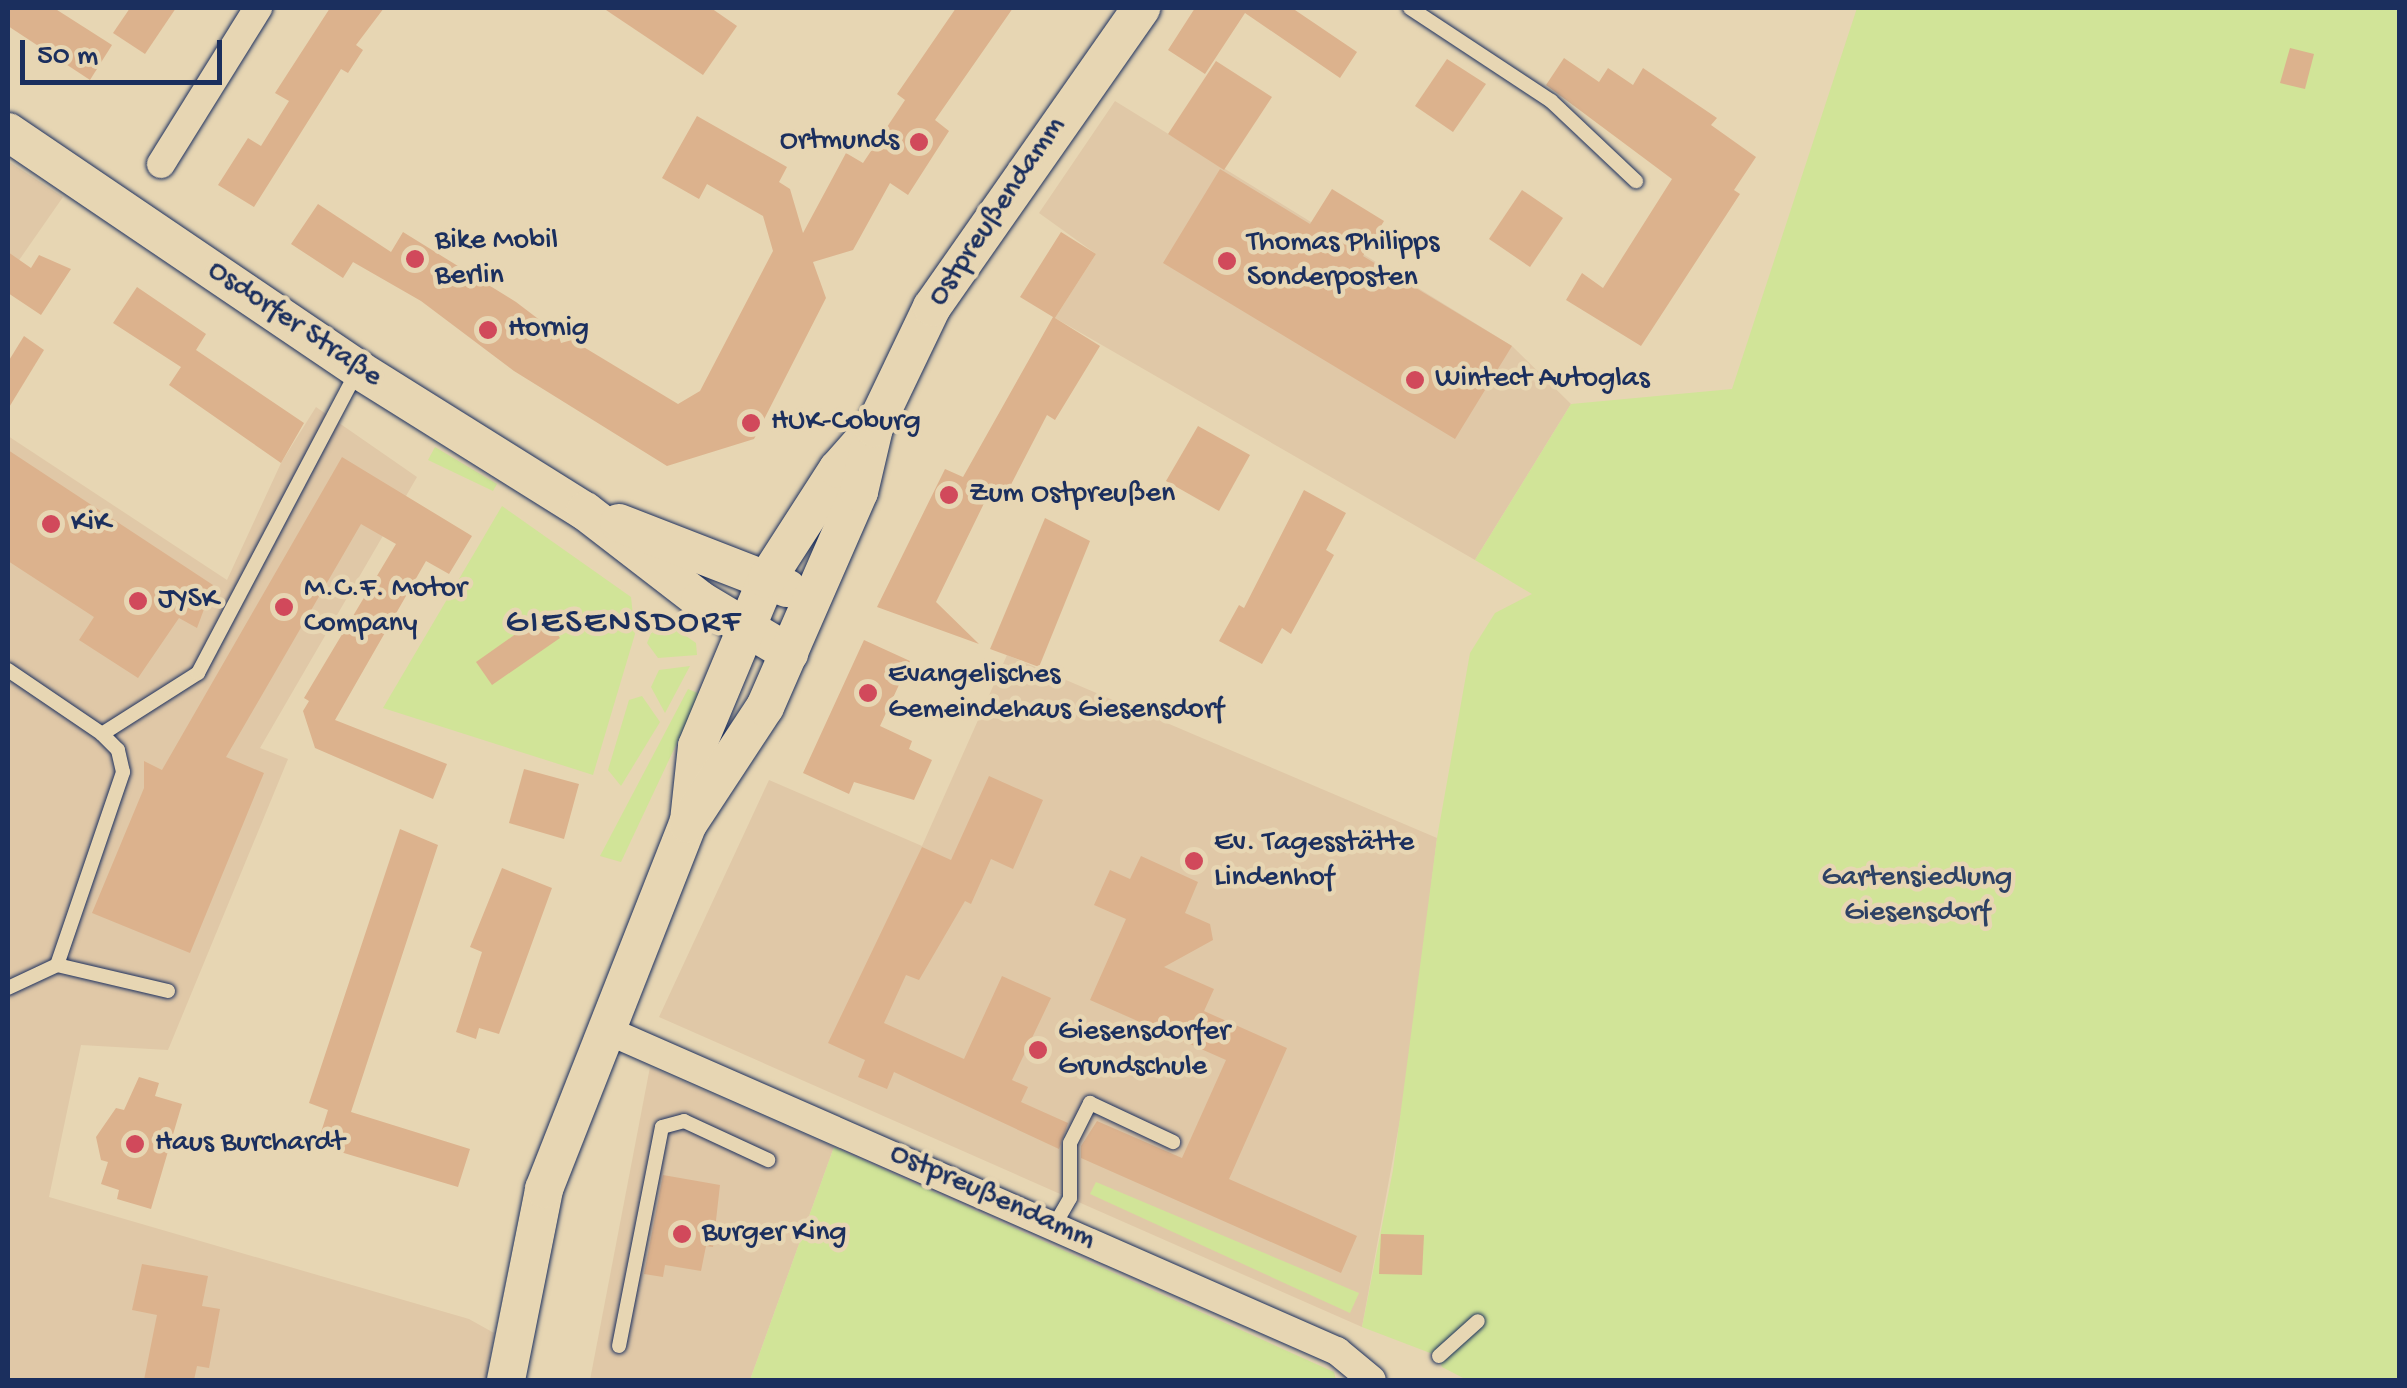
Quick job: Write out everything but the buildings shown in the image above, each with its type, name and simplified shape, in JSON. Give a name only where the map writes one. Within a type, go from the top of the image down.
[{"type":"main road","name":"Ostpreußendamm","points":[[506,1380],[544,1189],[688,824],[731,766],[790,653],[859,492],[874,428],[955,268],[1142,8]]},
{"type":"main road","name":"Osdorfer Straße","points":[[8,132],[359,370],[585,511],[748,631],[790,653]]},
{"type":"main road","name":"Ostpreußendamm","points":[[688,824],[696,746],[767,579],[838,470],[874,428]]},
{"type":"main road","name":"Osdorfer Straße","points":[[585,511],[812,598]]},
{"type":"street","points":[[161,164],[258,8]]},
{"type":"street","name":"Ostpreußendamm","points":[[604,1029],[1337,1351],[1372,1380]]},
{"type":"lane","points":[[1410,8],[1551,102],[1636,181]]},
{"type":"lane","points":[[102,734],[198,673],[359,370]]},
{"type":"lane","points":[[8,670],[102,734],[118,750],[123,772],[57,965]]},
{"type":"lane","points":[[8,988],[57,965],[168,992]]},
{"type":"lane","points":[[1054,1226],[1070,1198],[1070,1143],[1090,1103],[1173,1142]]},
{"type":"lane","points":[[618,1346],[662,1127],[684,1121],[768,1160]]},
{"type":"lane","points":[[1439,1356],[1478,1321]]},
{"type":"shaded area","points":[[1115,101],[1512,346],[1571,404],[1475,560],[1055,318],[1096,254],[1039,213]]},
{"type":"shaded area","points":[[8,161],[63,197],[8,276]]},
{"type":"shaded area","points":[[316,407],[417,477],[260,748],[288,759],[168,1050],[81,1045],[49,1197],[469,1319],[494,1333],[486,1380],[8,1380],[8,436],[227,580],[281,463]]},
{"type":"shaded area","name":"Giesensdorfer Grundschule","points":[[1007,655],[1437,838],[1407,1082],[1362,1327],[659,1017],[769,780],[922,846]]},
{"type":"shaded area","points":[[650,1067],[834,1147],[750,1380],[590,1380]]},
{"type":"green space","name":"Gartensiedlung Giesensdorf","points":[[1857,8],[2399,8],[2399,1380],[1467,1380],[1442,1367],[1438,1356],[1362,1327],[1393,1170],[1437,838],[1470,653],[1495,613],[1532,594],[1475,560],[1571,404],[1732,389]]},
{"type":"green space","points":[[435,447],[497,484],[493,491],[428,460]]},
{"type":"green space","points":[[502,506],[631,597],[635,634],[593,775],[383,708]]},
{"type":"green space","points":[[658,616],[696,643],[697,655],[658,658],[647,643]]},
{"type":"green space","points":[[690,666],[665,713],[651,687],[659,670]]},
{"type":"green space","points":[[688,689],[700,694],[621,862],[600,856]]},
{"type":"green space","points":[[642,696],[660,722],[621,786],[608,770],[629,700]]},
{"type":"green space","points":[[834,1147],[1334,1372],[1336,1380],[750,1380]]},
{"type":"green space","points":[[1096,1182],[1359,1293],[1350,1313],[1090,1194]]},
{"type":"place","name":"Ortmunds","points":[[919,142]]},
{"type":"place","name":"Bike Mobil Berlin","points":[[415,259]]},
{"type":"place","name":"Thomas Philipps Sonderposten","points":[[1227,261]]},
{"type":"place","name":"Hornig","points":[[488,330]]},
{"type":"place","name":"Wintect Autoglas","points":[[1415,380]]},
{"type":"place","name":"HUK-Coburg","points":[[751,423]]},
{"type":"place","name":"Zum Ostpreußen","points":[[949,495]]},
{"type":"place","name":"KiK","points":[[51,524]]},
{"type":"place","name":"JYSK","points":[[138,601]]},
{"type":"place","name":"M.C.F. Motor Company","points":[[284,607]]},
{"type":"place","name":"Evangelisches Gemeindehaus Giesensdorf","points":[[868,693]]},
{"type":"place","name":"Ev. Tagesstätte Lindenhof","points":[[1194,861]]},
{"type":"place","name":"Giesensdorfer Grundschule","points":[[1038,1050]]},
{"type":"place","name":"Haus Burchardt","points":[[135,1144]]},
{"type":"place","name":"Burger King","points":[[682,1234]]},
{"type":"district","name":"GIESENSDORF","points":[[624,624]]}]
